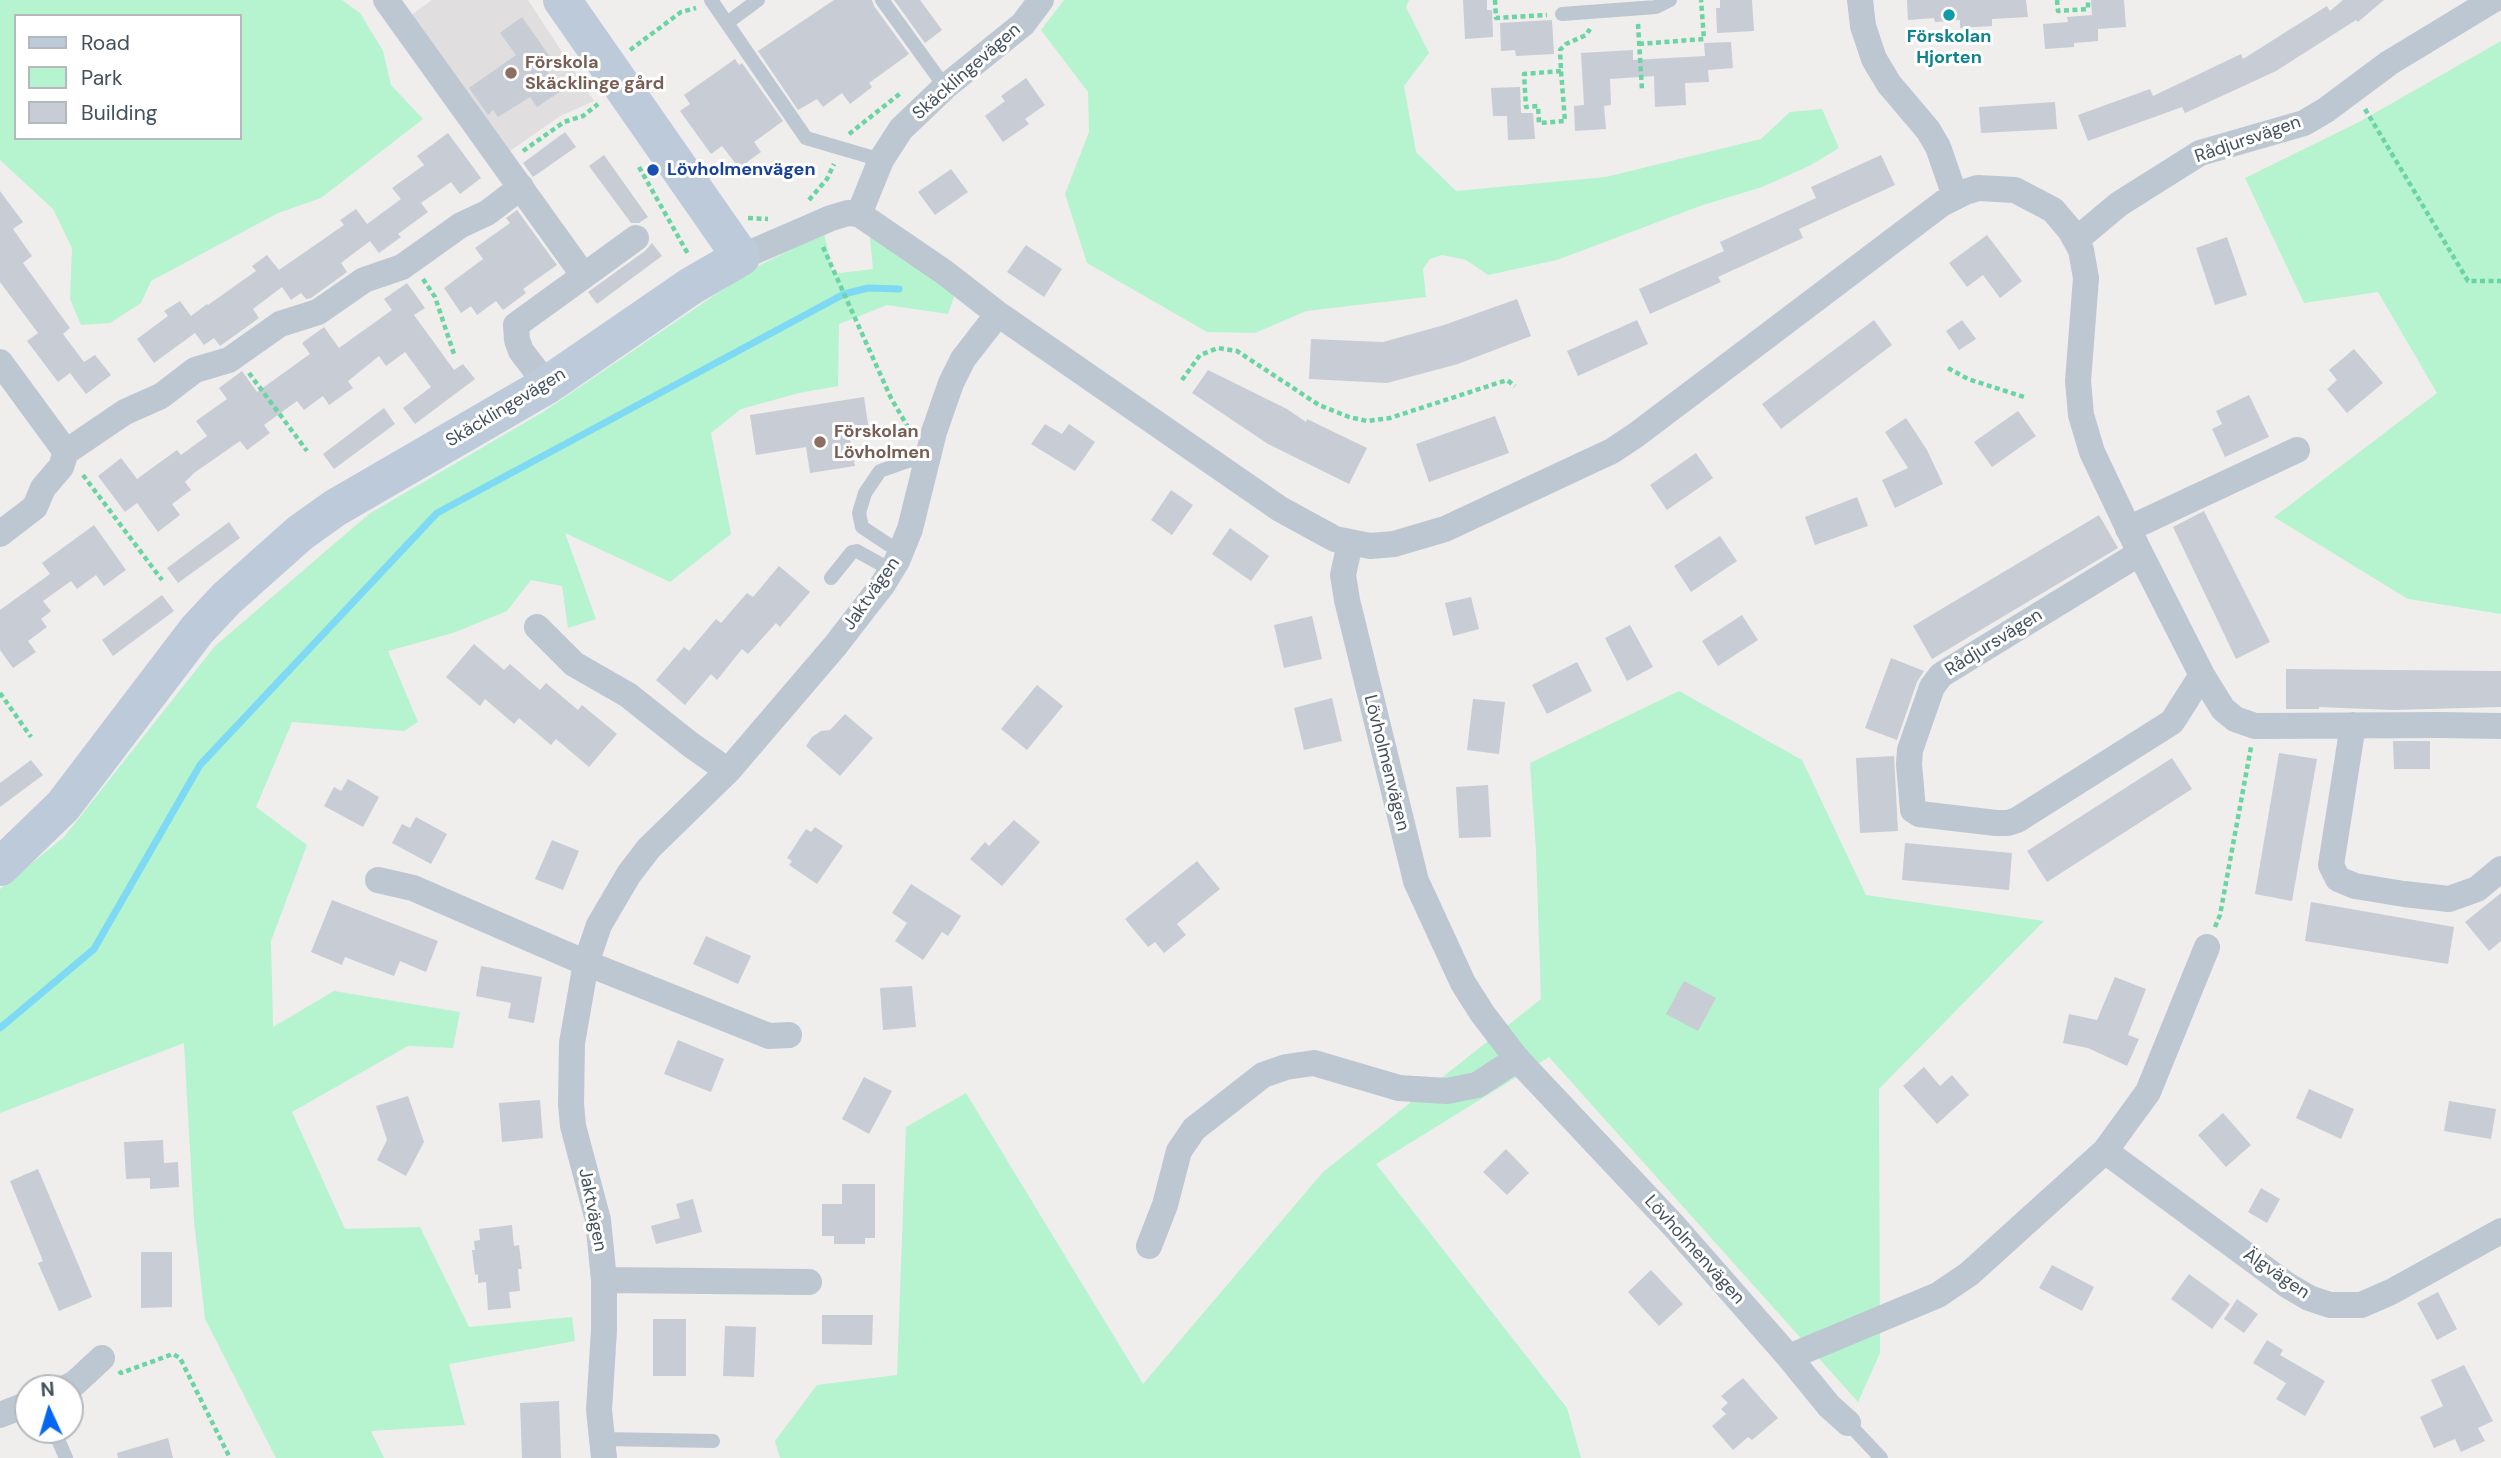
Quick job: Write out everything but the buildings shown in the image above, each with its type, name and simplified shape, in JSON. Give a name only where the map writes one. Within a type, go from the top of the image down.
[{"type":"street","points":[[386,0],[584,276]]},
{"type":"street","points":[[562,0],[741,257]]},
{"type":"street","name":"Skäcklingevägen","points":[[0,867],[64,806],[197,630],[227,598],[300,533],[335,508],[547,385],[691,286],[741,257],[848,213],[859,214],[881,160],[901,129],[945,87],[1023,24],[1041,0]]},
{"type":"street","points":[[1860,0],[1863,26],[1874,59],[1889,84],[1928,130],[1938,147],[1955,196]]},
{"type":"street","name":"Rådjursvägen","points":[[2076,240],[2119,204],[2200,153],[2304,122],[2326,110],[2389,63],[2493,0]]},
{"type":"street","points":[[0,534],[35,507],[43,488],[61,467],[66,452],[125,412],[161,396],[195,370],[229,360],[280,324],[318,312],[364,280],[402,267],[461,225],[487,213],[521,187]]},
{"type":"street","points":[[859,214],[944,272],[998,314],[1280,509],[1335,539],[1370,546],[1394,544],[1433,533],[1612,451],[1924,216],[1965,192],[1990,187],[2015,190],[2053,210],[2076,240],[2084,262],[2086,278],[2078,381],[2081,415],[2092,452],[2140,553],[2223,709],[2235,719],[2255,726],[2501,726]]},
{"type":"street","points":[[547,385],[521,351],[516,325],[636,238]]},
{"type":"street","name":"Jaktvägen","points":[[603,1448],[599,1410],[604,1280],[598,1220],[573,1126],[571,1104],[572,1043],[586,963],[599,925],[629,874],[671,824],[728,771],[835,646],[883,584],[910,529],[927,458],[951,383],[963,359],[998,314]]},
{"type":"street","points":[[0,362],[66,452]]},
{"type":"street","points":[[2128,529],[2297,450]]},
{"type":"street","name":"Lövholmenvägen","points":[[1350,543],[1343,575],[1347,600],[1416,881],[1463,983],[1517,1059],[1674,1226],[1829,1406],[1848,1423]]},
{"type":"street","name":"Rådjursvägen","points":[[2140,553],[1936,680],[1910,750],[1909,777],[1913,810],[1919,814],[1996,823],[2017,820],[2172,722],[2202,674]]},
{"type":"street","points":[[537,627],[574,664],[628,695],[728,771]]},
{"type":"street","points":[[2353,725],[2331,865],[2338,878],[2355,886],[2449,899],[2477,889],[2501,869]]},
{"type":"street","points":[[378,880],[413,888],[586,963],[769,1037],[789,1035]]},
{"type":"street","points":[[1789,1357],[1938,1295],[1969,1273],[2105,1151],[2148,1093],[2207,947]]},
{"type":"street","points":[[1149,1246],[1165,1205],[1179,1151],[1194,1129],[1263,1075],[1286,1067],[1314,1063],[1399,1088],[1447,1091],[1477,1085],[1517,1059]]},
{"type":"street","name":"Älgvägen","points":[[2105,1151],[2287,1285],[2309,1298],[2330,1305],[2361,1304],[2381,1296],[2501,1231]]},
{"type":"street","points":[[604,1280],[809,1282]]},
{"type":"street","points":[[84,1375],[102,1358]]},
{"type":"lane","points":[[711,0],[806,138],[881,160]]},
{"type":"lane","points":[[727,23],[758,0]]},
{"type":"lane","points":[[882,0],[945,87]]},
{"type":"lane","points":[[1562,14],[1657,7],[1670,0]]},
{"type":"lane","points":[[896,560],[890,545],[862,527],[859,513],[865,493],[880,471],[908,461],[927,458]]},
{"type":"lane","points":[[831,578],[852,552],[896,560]]},
{"type":"lane","points":[[1848,1423],[1881,1458]]},
{"type":"lane","points":[[603,1448],[713,1441]]},
{"type":"path","points":[[1495,0],[1496,18],[1562,14]]},
{"type":"path","points":[[1639,44],[1704,39],[1701,0]]},
{"type":"path","points":[[2057,0],[2058,10],[2088,9],[2088,0]]},
{"type":"path","points":[[1637,9],[1642,90]]},
{"type":"path","points":[[1561,71],[1524,74],[1526,107],[1538,106],[1539,123],[1564,121],[1560,50],[1566,44],[1586,35],[1602,11]]},
{"type":"path","points":[[2352,88],[2468,281],[2501,281]]},
{"type":"path","points":[[635,160],[689,255],[679,263]]},
{"type":"path","points":[[813,226],[891,398],[927,458]]},
{"type":"path","points":[[411,261],[435,297],[454,354]]},
{"type":"path","points":[[1182,380],[1200,355],[1218,348],[1237,351],[1319,405],[1367,421],[1390,418],[1507,380],[1515,386]]},
{"type":"path","points":[[236,356],[307,451]]},
{"type":"path","points":[[1948,368],[1968,379],[2024,397]]},
{"type":"path","points":[[66,452],[162,580]]},
{"type":"path","points":[[0,693],[31,737]]},
{"type":"path","points":[[2207,947],[2220,915],[2255,726]]},
{"type":"path","points":[[102,1358],[121,1373],[173,1354],[180,1358],[230,1458]]},
{"type":"shaded area","points":[[432,0],[528,0],[594,101],[560,116],[507,153],[410,16]]},
{"type":"green space","points":[[0,0],[342,0],[360,13],[383,51],[391,85],[423,119],[321,198],[278,213],[151,281],[141,303],[110,323],[81,325],[70,299],[72,248],[53,209],[0,160]]},
{"type":"green space","points":[[1064,0],[1409,0],[1406,7],[1429,53],[1404,86],[1416,152],[1456,191],[1606,177],[1761,139],[1790,112],[1822,109],[1839,148],[1809,166],[1762,187],[1700,206],[1557,260],[1488,275],[1466,260],[1442,255],[1430,259],[1423,269],[1426,297],[1306,311],[1255,333],[1207,332],[1087,263],[1065,194],[1089,132],[1088,92],[1041,30]]},
{"type":"green space","points":[[2501,41],[2501,614],[2408,599],[2274,517],[2437,393],[2378,292],[2304,303],[2245,178],[2359,122]]},
{"type":"green space","points":[[869,229],[956,291],[948,314],[887,305],[839,324],[838,386],[799,393],[741,409],[711,433],[731,534],[670,582],[565,533],[596,619],[568,628],[562,586],[531,580],[507,611],[453,633],[388,651],[418,722],[404,731],[292,722],[256,807],[307,845],[271,941],[273,1027],[334,991],[460,1012],[453,1048],[408,1046],[292,1112],[345,1229],[420,1227],[469,1327],[572,1317],[575,1341],[449,1364],[465,1425],[371,1431],[384,1458],[276,1458],[205,1319],[194,1221],[184,1043],[0,1113],[0,889],[64,837],[215,646],[369,514],[543,412],[756,267],[824,233],[833,274],[873,269]]},
{"type":"green space","points":[[1679,691],[1802,760],[1866,895],[2044,921],[1879,1089],[1880,1353],[1858,1402],[1549,1057],[1376,1164],[1567,1408],[1581,1458],[780,1458],[775,1441],[817,1385],[897,1375],[906,1127],[966,1093],[1143,1384],[1323,1172],[1541,999],[1530,763]]},
{"type":"waterway","points":[[0,1028],[94,949],[200,765],[437,513],[844,294],[868,288],[899,289]]},
{"type":"place","name":"Förskolan Hjorten","points":[[1949,15]]},
{"type":"place","name":"Förskola Skäcklinge gård","points":[[511,73]]},
{"type":"place","name":"Lövholmenvägen","points":[[653,170]]},
{"type":"place","name":"Förskolan Lövholmen","points":[[820,442]]}]
